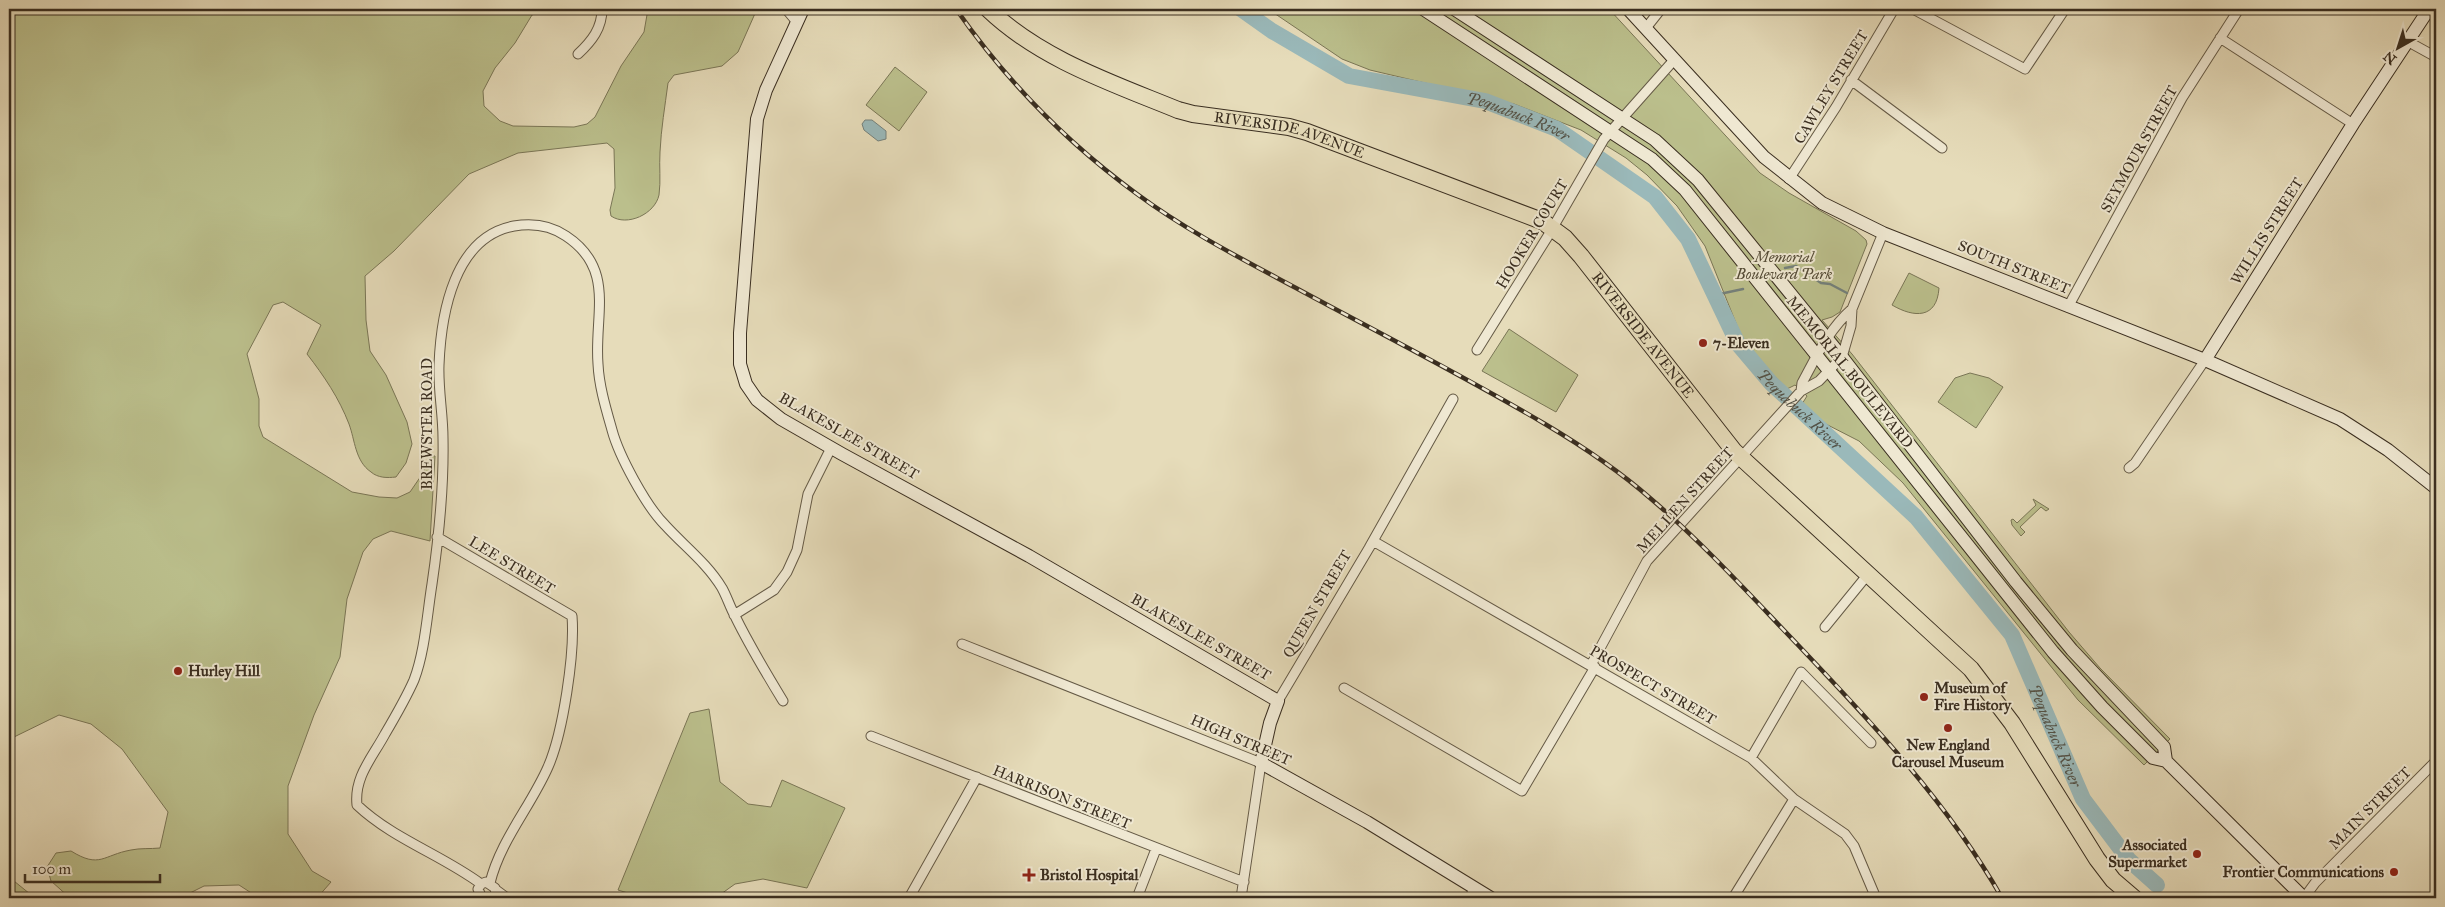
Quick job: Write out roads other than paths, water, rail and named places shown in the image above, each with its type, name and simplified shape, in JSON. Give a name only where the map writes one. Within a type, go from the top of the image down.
[{"type":"highway","name":"RIVERSIDE AVENUE","points":[[988,9],[1017,35],[1048,53],[1178,110],[1198,115],[1289,127],[1307,132],[1515,209],[1552,228],[1581,256],[1718,431],[1742,458],[1971,668],[2012,723],[2097,859],[2113,880],[2134,898]]},
{"type":"main road","name":"BLAKESLEE STREET","points":[[803,9],[766,90],[757,119],[741,324],[740,364],[746,384],[756,400],[781,419],[831,448],[1029,556],[1278,701]]},
{"type":"main road","name":"MEMORIAL BOULEVARD","points":[[1423,9],[1652,160],[1685,190],[1828,372],[2053,652],[2102,707],[2153,758],[2166,761],[2304,898]]},
{"type":"main road","name":"MEMORIAL BOULEVARD","points":[[1454,9],[1654,140],[1698,180],[1842,357],[2022,590],[2072,650],[2164,748],[2166,761]]},
{"type":"main road","name":"SOUTH STREET","points":[[1628,9],[1764,157],[1789,179],[1822,203],[1883,233],[2205,360],[2340,420],[2388,450],[2436,488]]},
{"type":"main road","name":"WILLIS STREET","points":[[2205,360],[2353,124],[2429,9]]},
{"type":"main road","name":"QUEEN STREET","points":[[1262,763],[1270,723],[1278,701]]},
{"type":"main road","name":"HIGH STREET","points":[[1262,763],[1367,822],[1472,893],[1491,898]]},
{"type":"street","points":[[578,54],[592,40],[602,19],[602,9]]},
{"type":"street","points":[[786,9],[797,22]]},
{"type":"street","points":[[1646,28],[1661,9]]},
{"type":"street","name":"CAWLEY STREET","points":[[1789,179],[1814,143],[1894,9]]},
{"type":"street","points":[[1913,9],[2025,69],[2065,9]]},
{"type":"street","name":"SEYMOUR STREET","points":[[2068,306],[2182,98],[2239,9]]},
{"type":"street","points":[[2220,38],[2353,124]]},
{"type":"street","points":[[2407,41],[2436,57]]},
{"type":"street","name":"HOOKER COURT","points":[[1477,350],[1552,228],[1601,143],[1674,60]]},
{"type":"street","points":[[1851,80],[1942,148]]},
{"type":"street","name":"BREWSTER ROAD","points":[[507,898],[379,824],[357,806],[356,798],[361,774],[386,733],[414,679],[420,655],[437,537],[443,437],[439,366],[444,318],[457,273],[472,249],[486,237],[506,228],[519,225],[546,226],[566,236],[586,252],[597,273],[600,293],[598,365],[613,434],[641,491],[662,523],[699,558],[722,588],[734,615],[783,701]]},
{"type":"street","name":"MELLEN STREET","points":[[1344,688],[1522,791],[1593,666],[1647,561],[1801,391],[1828,372],[1842,357],[1851,326],[1852,309],[1883,233]]},
{"type":"street","name":"MELLEN STREET","points":[[1801,391],[1802,384],[1816,356],[1843,317],[1852,309]]},
{"type":"street","name":"WILLIS STREET","points":[[2129,468],[2135,463],[2205,360]]},
{"type":"street","name":"QUEEN STREET","points":[[1278,701],[1453,399]]},
{"type":"street","points":[[734,615],[774,590],[787,572],[797,550],[808,494],[831,448]]},
{"type":"street","name":"LEE STREET","points":[[437,537],[572,616],[573,635],[560,731],[549,766],[497,859],[490,889]]},
{"type":"street","name":"PROSPECT STREET","points":[[1373,540],[1751,758],[1794,799],[1845,834],[1854,846],[1876,898]]},
{"type":"street","points":[[1826,627],[1869,573]]},
{"type":"street","name":"HIGH STREET","points":[[962,644],[1262,763]]},
{"type":"street","points":[[1751,758],[1801,672],[1871,743]]},
{"type":"street","name":"HARRISON STREET","points":[[871,736],[1244,882]]},
{"type":"street","name":"MAIN STREET","points":[[2304,898],[2319,879],[2436,761]]},
{"type":"street","name":"QUEEN STREET","points":[[1241,898],[1262,763]]},
{"type":"street","points":[[909,898],[977,777]]},
{"type":"street","points":[[1733,898],[1794,799]]},
{"type":"street","points":[[1137,898],[1156,849]]},
{"type":"street","points":[[480,898],[478,892],[490,889]]},
{"type":"water","points":[[865,120],[872,120],[886,131],[886,139],[878,141],[864,130],[862,124]]},
{"type":"waterway","name":"Pequabuck River","points":[[1241,9],[1272,31],[1349,76],[1485,101],[1557,129],[1655,197],[1688,239],[1738,344],[1771,383],[1916,517],[2012,635],[2083,799],[2129,860],[2157,885]]},
{"type":"waterway","points":[[1785,268],[1796,266],[1821,283],[1830,284],[1847,293]]},
{"type":"waterway","points":[[1715,295],[1743,289]]},
{"type":"waterway","points":[[2432,789],[2436,792]]},
{"type":"railway","points":[[956,9],[995,60],[1039,109],[1086,153],[1137,194],[1195,232],[1235,255],[1453,372],[1545,424],[1599,459],[1650,498],[1726,570],[1881,735],[1958,829],[2002,898]]},
{"type":"place","name":"7-Eleven","points":[[1703,343]]},
{"type":"place","name":"Hurley Hill","points":[[178,671]]},
{"type":"place","name":"Museum of Fire History","points":[[1924,697]]},
{"type":"place","name":"New England Carousel Museum","points":[[1948,728]]},
{"type":"place","name":"Associated Supermarket","points":[[2197,854]]},
{"type":"place","name":"Frontier Communications","points":[[2394,872]]},
{"type":"place","name":"Bristol Hospital","points":[[1029,875]]},
{"type":"park label","name":"Memorial Boulevard Park","points":[[1784,266]]}]
